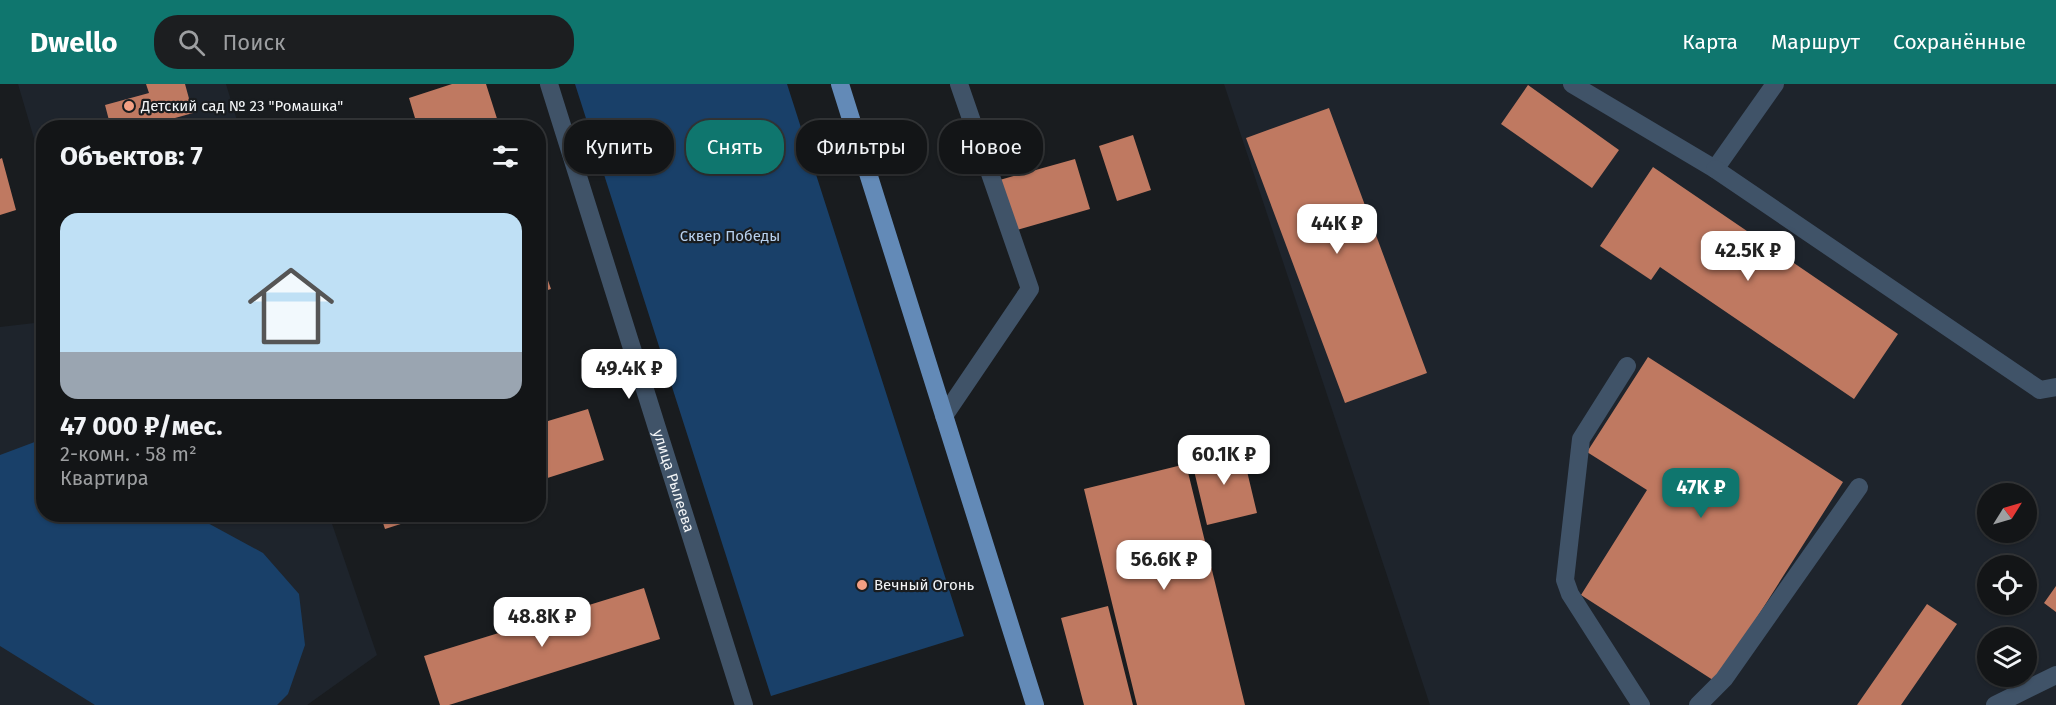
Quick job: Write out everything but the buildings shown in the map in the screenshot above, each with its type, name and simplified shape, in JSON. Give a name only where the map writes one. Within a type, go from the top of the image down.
[{"type":"main road","points":[[840,84],[1035,705]]},
{"type":"street","name":"улица Рылеева","points":[[549,84],[744,705]]},
{"type":"street","points":[[944,416],[1030,289],[959,84]]},
{"type":"street","points":[[1572,84],[1715,169],[2040,390],[2056,387]]},
{"type":"street","points":[[1715,169],[1775,84]]},
{"type":"street","points":[[1627,366],[1581,439],[1565,579],[1570,594],[1641,705]]},
{"type":"street","points":[[1698,705],[1724,679],[1859,487]]},
{"type":"street","points":[[1995,705],[2056,675]]},
{"type":"shaded area","name":"Детский сад № 23 \"Ромашка\"","points":[[18,84],[226,84],[237,120],[36,120],[36,145]]},
{"type":"shaded area","points":[[1224,84],[2056,84],[2056,705],[1430,705]]},
{"type":"shaded area","points":[[36,323],[36,522],[331,522],[377,655],[307,705],[0,705],[0,327]]},
{"type":"green space","name":"Сквер Победы","points":[[575,84],[787,84],[799,120],[796,120],[796,174],[816,174],[964,636],[771,696],[604,174],[674,174],[674,120],[587,120]]},
{"type":"green space","points":[[36,442],[36,522],[206,522],[263,553],[299,594],[305,645],[288,694],[277,705],[95,705],[0,646],[0,455]]},
{"type":"place","name":"Детский сад № 23 \"Ромашка\"","points":[[129,106]]},
{"type":"place","name":"Вечный Огонь","points":[[862,585]]}]
